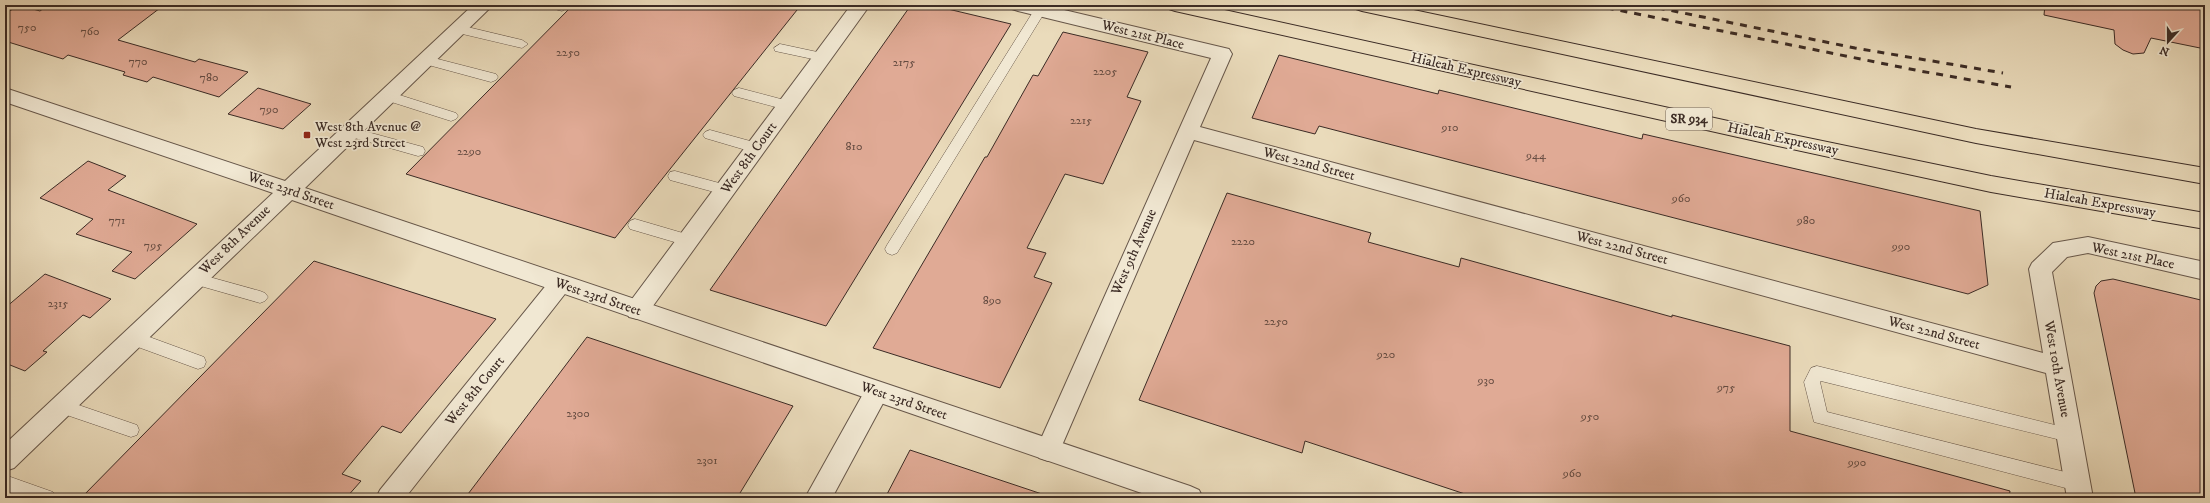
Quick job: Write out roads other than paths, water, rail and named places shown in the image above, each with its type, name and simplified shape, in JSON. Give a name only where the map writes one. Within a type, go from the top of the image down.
[{"type":"main road","name":"Hialeah Expressway","points":[[1175,5],[1769,137],[1991,184],[2205,221]]},
{"type":"main road","points":[[1362,5],[1976,136],[2205,176]]},
{"type":"street","name":"West 8th Avenue","points":[[5,460],[288,189],[484,5]]},
{"type":"street","name":"West 8th Court","points":[[637,310],[861,5]]},
{"type":"street","name":"West 21st Place","points":[[1018,5],[1222,54]]},
{"type":"street","name":"West 9th Avenue","points":[[1048,450],[1222,54]]},
{"type":"street","name":"West 23rd Street","points":[[5,95],[288,189],[560,284],[1190,498]]},
{"type":"street","name":"West 22nd Street","points":[[1187,131],[2056,366]]},
{"type":"street","name":"West 21st Place","points":[[2061,249],[2088,245],[2205,271]]},
{"type":"street","name":"West 10th Avenue","points":[[2061,249],[2040,268],[2079,491]]},
{"type":"street","name":"West 8th Court","points":[[389,498],[560,284]]},
{"type":"street","points":[[818,498],[877,392]]},
{"type":"lane","points":[[892,249],[1040,10]]},
{"type":"lane","points":[[459,29],[522,44]]},
{"type":"lane","points":[[780,48],[822,57]]},
{"type":"lane","points":[[426,60],[491,77]]},
{"type":"lane","points":[[738,93],[788,105]]},
{"type":"lane","points":[[387,96],[451,116]]},
{"type":"lane","points":[[349,132],[418,151]]},
{"type":"lane","points":[[710,135],[756,148]]},
{"type":"lane","points":[[675,176],[725,190]]},
{"type":"lane","points":[[635,225],[688,240]]},
{"type":"lane","points":[[195,279],[260,297]]},
{"type":"lane","points":[[133,338],[198,362]]},
{"type":"lane","points":[[2068,435],[1817,373],[1812,382],[1820,417],[2079,491]]},
{"type":"lane","points":[[61,406],[131,430]]},
{"type":"lane","points":[[5,483],[47,498]]},
{"type":"railway","points":[[1593,5],[1920,71],[2011,87]]},
{"type":"railway","points":[[1644,5],[1855,48],[2003,73]]},
{"type":"place","name":"West 8th Avenue @ West 23rd Street","points":[[307,135]]}]
